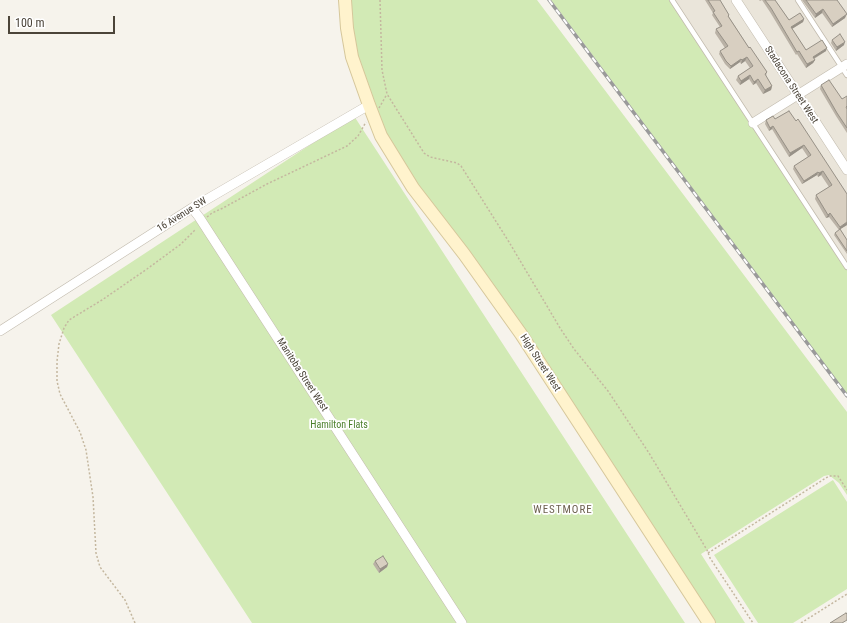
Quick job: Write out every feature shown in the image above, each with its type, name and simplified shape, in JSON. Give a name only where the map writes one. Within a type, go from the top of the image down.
[{"type":"main road","name":"High Street West","points":[[345,0],[347,28],[352,57],[381,136],[413,188],[464,254],[521,334],[709,623]]},
{"type":"street","name":"Stadacona Street West","points":[[736,0],[847,170]]},
{"type":"street","points":[[753,123],[798,95],[845,69]]},
{"type":"street","name":"16 Avenue SW","points":[[0,331],[192,208],[371,109]]},
{"type":"street","name":"Manitoba Street West","points":[[192,208],[203,222],[462,623]]},
{"type":"lane","points":[[672,0],[847,267]]},
{"type":"lane","points":[[798,0],[845,69]]},
{"type":"path","points":[[380,0],[382,70],[387,94],[424,153],[457,163],[461,166],[509,242],[560,328],[574,349],[608,391],[649,454],[710,558],[753,623]]},
{"type":"path","points":[[135,623],[125,600],[100,567],[96,553],[93,497],[86,450],[80,432],[68,412],[60,394],[57,381],[57,361],[64,328],[69,320],[102,300],[181,244],[212,212],[223,208],[267,184],[347,146],[358,136],[371,109],[381,107],[387,94]]},
{"type":"path","points":[[708,553],[829,476],[838,476],[847,490]]},
{"type":"path","points":[[801,623],[847,594]]},
{"type":"shaded area","points":[[672,0],[847,0],[847,267]]},
{"type":"green space","points":[[346,0],[537,0],[847,412],[847,495],[839,483],[829,475],[824,476],[701,554],[745,623],[711,623],[382,136],[360,78]]},
{"type":"green space","points":[[551,0],[672,0],[847,267],[847,394]]},
{"type":"green space","name":"Hamilton Flats","points":[[354,116],[685,623],[252,623],[51,315]]},
{"type":"green space","points":[[833,480],[847,502],[847,589],[793,623],[758,623],[714,555]]},
{"type":"building","points":[[708,0],[720,0],[729,15],[728,16],[767,72],[765,74],[772,86],[765,90],[758,79],[754,82],[750,75],[741,81],[738,76],[753,66],[747,57],[731,66],[726,61],[720,51],[728,46],[716,29],[722,26],[713,12],[715,11]]},
{"type":"building","points":[[765,0],[775,0],[789,20],[800,13],[804,19],[791,27],[806,50],[822,40],[827,48],[813,57],[815,60],[807,64],[799,51],[797,52]]},
{"type":"building","points":[[806,0],[837,0],[847,14],[833,24],[823,9],[816,14]]},
{"type":"building","points":[[840,34],[845,42],[837,47],[832,40]]},
{"type":"building","points":[[829,80],[842,99],[847,96],[847,128],[821,85]]},
{"type":"building","points":[[789,111],[796,121],[798,119],[847,194],[847,222],[840,227],[830,213],[828,215],[816,195],[832,185],[823,171],[818,172],[804,181],[794,166],[811,155],[804,145],[790,153],[773,126],[770,128],[766,120],[773,116],[775,119]]},
{"type":"building","points":[[840,229],[847,240],[847,251],[835,233]]},
{"type":"building","points":[[383,556],[388,564],[380,569],[375,561]]},
{"type":"building","points":[[846,613],[847,620],[842,623],[830,623]]},
{"type":"railway","points":[[549,0],[847,396]]},
{"type":"district","name":"WESTMORE","points":[[563,510]]}]
